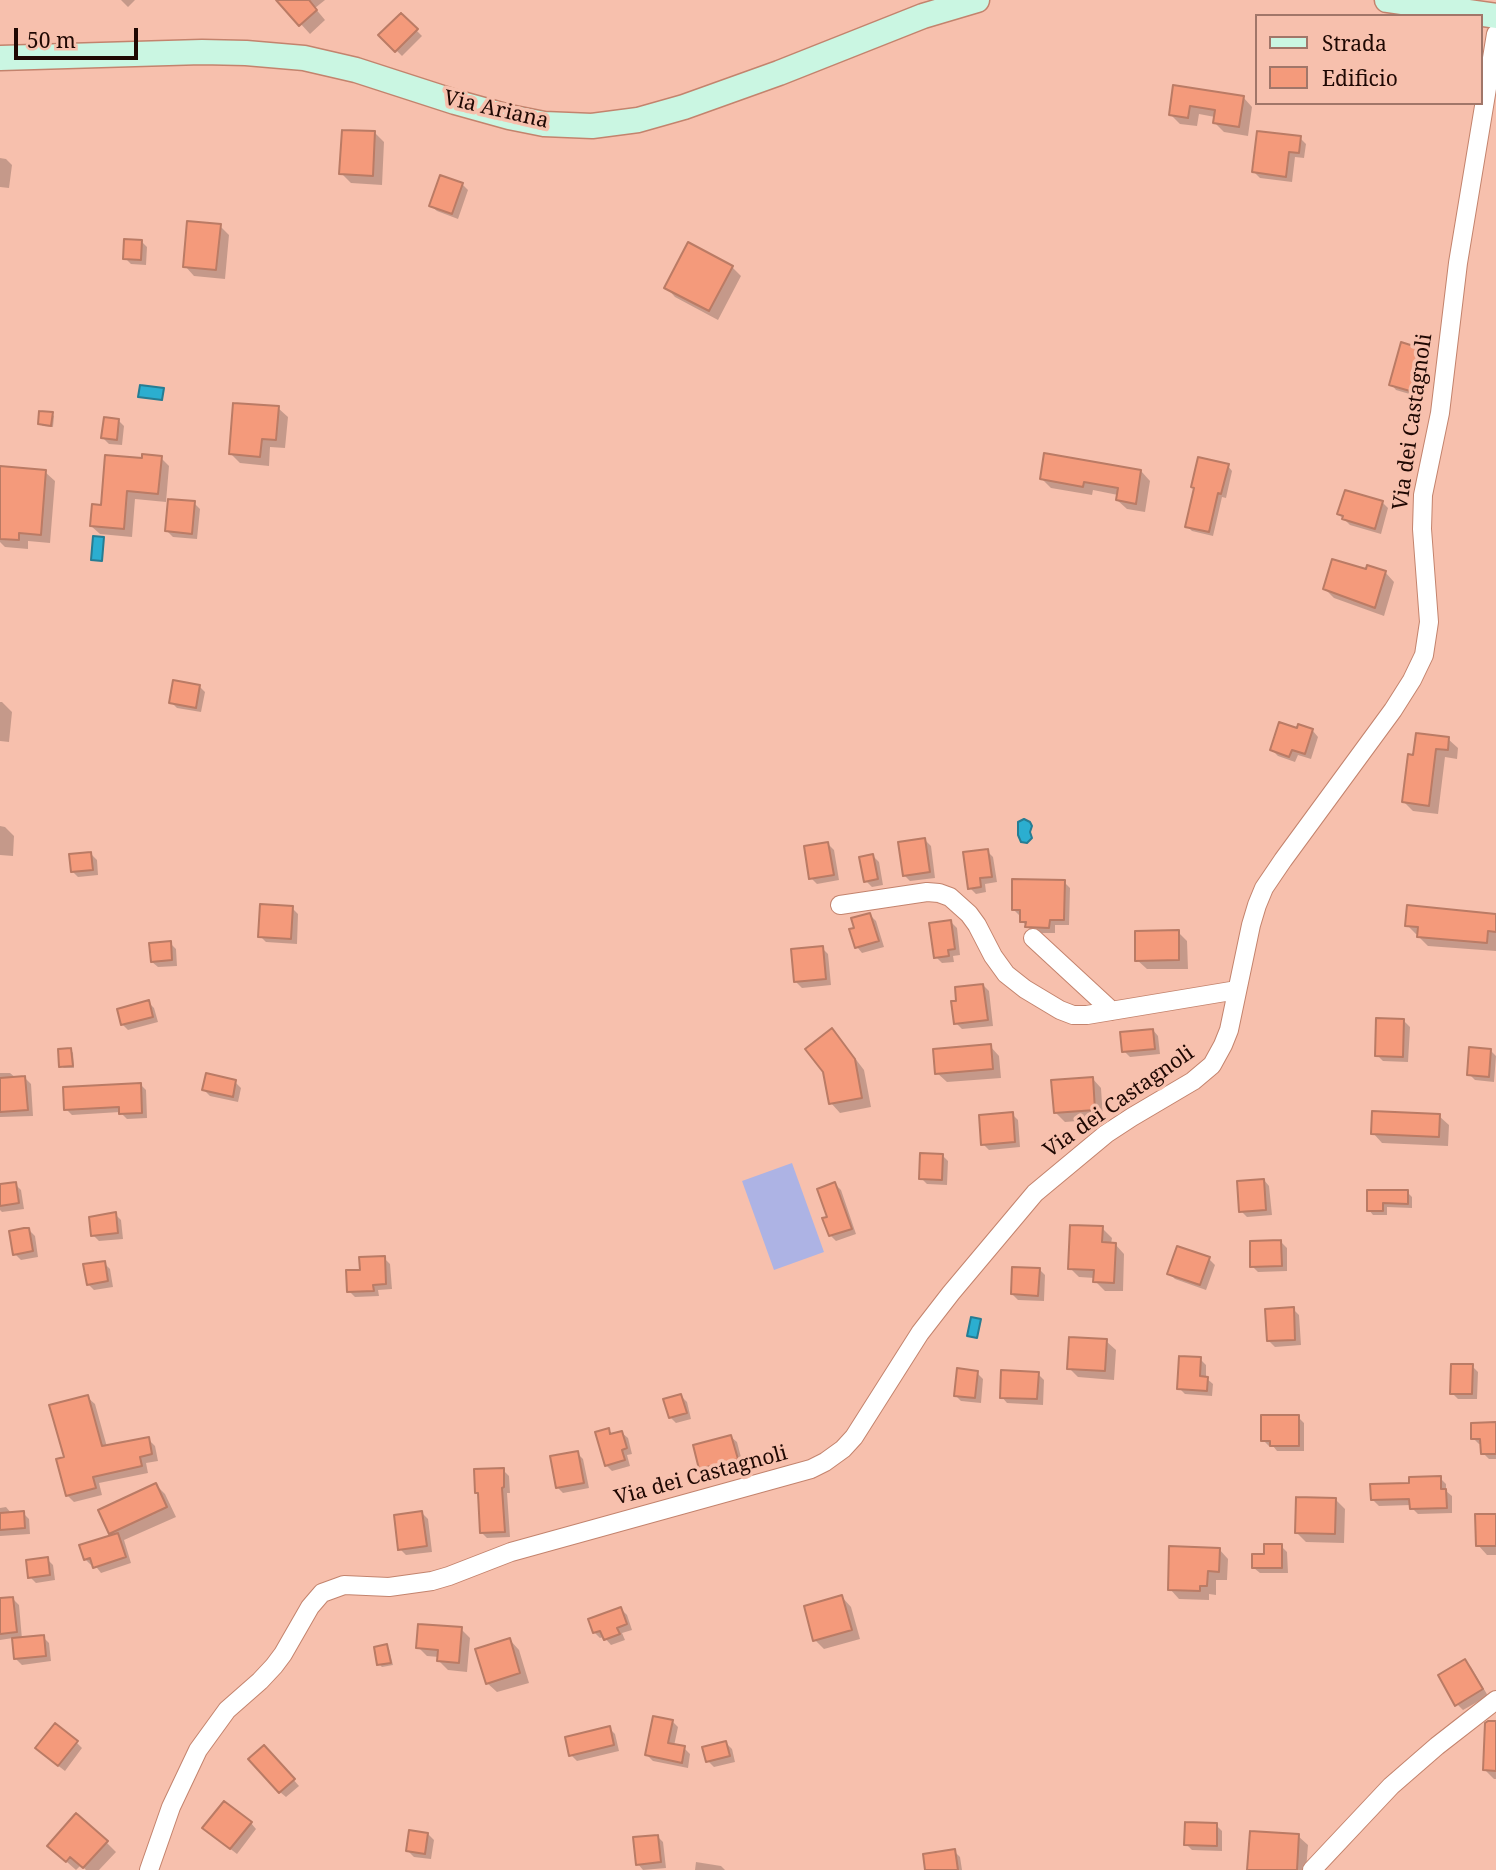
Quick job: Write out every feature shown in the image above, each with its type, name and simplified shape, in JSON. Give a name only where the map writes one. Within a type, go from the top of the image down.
[{"type":"main road","name":"Via Ariana","points":[[0,58],[202,52],[292,57],[342,66],[509,117],[557,125],[592,126],[638,120],[692,105],[923,16],[977,0]]},
{"type":"main road","points":[[1387,0],[1496,16]]},
{"type":"street","name":"Via dei Castagnoli","points":[[149,1870],[171,1807],[198,1750],[227,1710],[260,1681],[279,1659],[310,1607],[322,1593],[344,1585],[399,1587],[432,1581],[511,1552],[811,1469],[836,1455],[859,1430],[920,1333],[1034,1193],[1106,1134],[1198,1078],[1212,1065],[1226,1037],[1254,914],[1264,888],[1387,719],[1412,680],[1424,655],[1429,614],[1422,529],[1423,495],[1440,413],[1458,263],[1496,34]]},
{"type":"street","points":[[840,905],[927,891],[944,895],[957,902],[969,914],[1001,968],[1020,986],[1068,1014],[1083,1016],[1237,990]]},
{"type":"street","points":[[1033,938],[1112,1011]]},
{"type":"street","points":[[1312,1870],[1391,1786],[1496,1700]]},
{"type":"shaded area","points":[[140,385],[164,388],[162,400],[138,397]]},
{"type":"shaded area","points":[[93,536],[104,537],[102,561],[91,560]]},
{"type":"shaded area","points":[[1024,819],[1032,826],[1032,838],[1027,843],[1021,842],[1018,835],[1018,822]]},
{"type":"shaded area","points":[[792,1163],[824,1252],[774,1270],[742,1181]]},
{"type":"shaded area","points":[[971,1317],[981,1319],[977,1338],[967,1336]]},
{"type":"building","points":[[276,0],[309,0],[317,10],[299,26]]},
{"type":"building","points":[[401,13],[418,29],[395,52],[378,35]]},
{"type":"building","points":[[1173,85],[1244,96],[1239,127],[1213,123],[1215,110],[1190,106],[1188,118],[1169,115]]},
{"type":"building","points":[[342,130],[375,131],[373,176],[339,174]]},
{"type":"building","points":[[1257,131],[1301,136],[1299,153],[1289,152],[1286,177],[1252,172]]},
{"type":"building","points":[[440,175],[463,183],[452,214],[429,206]]},
{"type":"building","points":[[187,221],[221,224],[216,270],[183,267]]},
{"type":"building","points":[[124,239],[142,240],[141,260],[123,259]]},
{"type":"building","points":[[688,242],[733,266],[709,311],[664,288]]},
{"type":"building","points":[[1401,342],[1423,349],[1415,377],[1421,379],[1417,393],[1389,385]]},
{"type":"building","points":[[233,403],[279,406],[276,440],[262,439],[260,457],[229,454]]},
{"type":"building","points":[[39,411],[53,412],[51,426],[38,424]]},
{"type":"building","points":[[104,417],[119,419],[117,440],[101,438]]},
{"type":"building","points":[[1044,453],[1141,470],[1136,504],[1116,500],[1118,488],[1084,482],[1083,487],[1040,479]]},
{"type":"building","points":[[142,454],[162,456],[158,494],[127,491],[124,529],[90,526],[92,504],[101,505],[105,455],[142,458]]},
{"type":"building","points":[[1198,457],[1229,464],[1221,494],[1218,493],[1209,532],[1185,527]]},
{"type":"building","points":[[0,466],[46,470],[41,535],[19,533],[19,540],[0,539]]},
{"type":"building","points":[[1345,490],[1383,501],[1375,529],[1342,519],[1343,516],[1337,514]]},
{"type":"building","points":[[168,499],[195,501],[192,534],[165,531]]},
{"type":"building","points":[[1332,559],[1366,569],[1367,565],[1386,571],[1375,608],[1323,589]]},
{"type":"building","points":[[173,680],[200,685],[196,708],[169,703]]},
{"type":"building","points":[[1279,722],[1297,728],[1298,724],[1313,729],[1305,754],[1292,750],[1289,757],[1270,750]]},
{"type":"building","points":[[1416,733],[1449,737],[1448,750],[1436,749],[1429,806],[1402,802],[1408,754],[1413,755]]},
{"type":"building","points":[[925,838],[930,872],[903,876],[898,842]]},
{"type":"building","points":[[828,842],[834,875],[809,879],[804,846]]},
{"type":"building","points":[[988,849],[992,877],[980,878],[981,887],[968,889],[963,852]]},
{"type":"building","points":[[91,852],[93,870],[71,872],[69,854]]},
{"type":"building","points":[[873,854],[878,879],[864,882],[859,857]]},
{"type":"building","points":[[1012,879],[1065,880],[1064,920],[1050,920],[1049,928],[1025,927],[1026,922],[1020,922],[1020,910],[1012,910]]},
{"type":"building","points":[[260,904],[293,906],[291,939],[258,937]]},
{"type":"building","points":[[1407,905],[1496,914],[1496,932],[1488,931],[1487,943],[1417,937],[1418,927],[1405,926]]},
{"type":"building","points":[[870,913],[879,941],[855,948],[849,929],[854,928],[851,918]]},
{"type":"building","points":[[951,920],[955,949],[948,950],[949,956],[934,958],[929,923]]},
{"type":"building","points":[[1179,930],[1179,960],[1135,961],[1135,931]]},
{"type":"building","points":[[171,941],[172,960],[151,962],[149,943]]},
{"type":"building","points":[[823,946],[826,979],[794,982],[791,949]]},
{"type":"building","points":[[983,984],[988,1020],[954,1024],[951,1001],[956,1001],[955,987]]},
{"type":"building","points":[[149,1000],[153,1017],[121,1025],[117,1009]]},
{"type":"building","points":[[1376,1018],[1404,1019],[1403,1057],[1375,1056]]},
{"type":"building","points":[[832,1028],[855,1059],[862,1098],[829,1104],[823,1072],[805,1049]]},
{"type":"building","points":[[1153,1029],[1155,1049],[1122,1052],[1120,1032]]},
{"type":"building","points":[[991,1044],[993,1069],[935,1074],[933,1049]]},
{"type":"building","points":[[1469,1047],[1491,1049],[1489,1077],[1467,1075]]},
{"type":"building","points":[[71,1048],[73,1066],[59,1067],[58,1049]]},
{"type":"building","points":[[206,1073],[236,1080],[233,1097],[202,1090]]},
{"type":"building","points":[[25,1076],[28,1110],[0,1112],[0,1078]]},
{"type":"building","points":[[1093,1077],[1095,1110],[1054,1113],[1051,1080]]},
{"type":"building","points":[[141,1083],[142,1113],[119,1114],[119,1107],[64,1110],[63,1087]]},
{"type":"building","points":[[1372,1111],[1440,1114],[1439,1137],[1371,1134]]},
{"type":"building","points":[[1013,1112],[1015,1142],[981,1145],[979,1115]]},
{"type":"building","points":[[920,1153],[943,1154],[942,1180],[919,1179]]},
{"type":"building","points":[[1264,1179],[1266,1210],[1239,1212],[1237,1181]]},
{"type":"building","points":[[16,1182],[19,1203],[0,1206],[0,1184]]},
{"type":"building","points":[[835,1182],[852,1229],[829,1236],[822,1218],[827,1217],[817,1189]]},
{"type":"building","points":[[1367,1190],[1408,1190],[1408,1204],[1383,1203],[1383,1211],[1367,1211]]},
{"type":"building","points":[[116,1212],[118,1233],[91,1236],[89,1217]]},
{"type":"building","points":[[1070,1225],[1103,1226],[1102,1242],[1116,1243],[1114,1283],[1093,1282],[1094,1270],[1068,1269]]},
{"type":"building","points":[[29,1228],[33,1251],[13,1255],[9,1231]]},
{"type":"building","points":[[1281,1240],[1282,1266],[1250,1267],[1250,1241]]},
{"type":"building","points":[[1177,1246],[1210,1257],[1200,1285],[1167,1274]]},
{"type":"building","points":[[385,1256],[386,1284],[373,1285],[374,1291],[347,1292],[346,1270],[360,1270],[359,1257]]},
{"type":"building","points":[[105,1261],[108,1281],[87,1285],[83,1264]]},
{"type":"building","points":[[1012,1267],[1040,1268],[1038,1296],[1011,1294]]},
{"type":"building","points":[[1294,1307],[1295,1340],[1267,1341],[1265,1309]]},
{"type":"building","points":[[1069,1337],[1107,1339],[1105,1371],[1067,1369]]},
{"type":"building","points":[[1179,1356],[1201,1357],[1200,1376],[1208,1377],[1207,1391],[1177,1389]]},
{"type":"building","points":[[1451,1364],[1473,1364],[1472,1394],[1450,1394]]},
{"type":"building","points":[[957,1368],[978,1371],[975,1398],[954,1396]]},
{"type":"building","points":[[1001,1370],[1039,1372],[1037,1399],[1000,1398]]},
{"type":"building","points":[[681,1394],[687,1413],[669,1418],[663,1399]]},
{"type":"building","points":[[88,1395],[102,1446],[149,1437],[152,1454],[140,1457],[142,1466],[93,1477],[96,1488],[66,1496],[56,1459],[64,1457],[49,1405]]},
{"type":"building","points":[[1261,1415],[1299,1415],[1299,1446],[1270,1446],[1270,1441],[1261,1441]]},
{"type":"building","points":[[1496,1422],[1496,1454],[1481,1454],[1480,1439],[1471,1439],[1471,1423]]},
{"type":"building","points":[[609,1428],[610,1434],[622,1431],[627,1448],[622,1450],[625,1460],[605,1466],[595,1432]]},
{"type":"building","points":[[731,1435],[738,1459],[699,1469],[693,1445]]},
{"type":"building","points":[[578,1451],[584,1483],[556,1488],[550,1456]]},
{"type":"building","points":[[504,1468],[502,1488],[505,1532],[480,1533],[474,1469]]},
{"type":"building","points":[[1441,1476],[1441,1489],[1446,1489],[1447,1508],[1410,1509],[1409,1499],[1371,1500],[1370,1484],[1409,1483],[1409,1477]]},
{"type":"building","points":[[156,1483],[167,1507],[109,1534],[98,1510]]},
{"type":"building","points":[[1296,1497],[1336,1498],[1335,1534],[1295,1533]]},
{"type":"building","points":[[24,1511],[25,1528],[0,1530],[0,1513]]},
{"type":"building","points":[[422,1511],[427,1546],[398,1550],[394,1515]]},
{"type":"building","points":[[1475,1514],[1496,1514],[1496,1546],[1476,1546]]},
{"type":"building","points":[[118,1533],[126,1557],[93,1568],[90,1558],[84,1560],[79,1545]]},
{"type":"building","points":[[1264,1544],[1282,1544],[1282,1568],[1252,1568],[1252,1554],[1264,1554]]},
{"type":"building","points":[[1169,1546],[1220,1548],[1219,1572],[1208,1571],[1207,1586],[1200,1586],[1200,1591],[1168,1590]]},
{"type":"building","points":[[48,1557],[50,1575],[28,1578],[26,1560]]},
{"type":"building","points":[[842,1595],[852,1630],[813,1641],[804,1606]]},
{"type":"building","points":[[13,1597],[17,1632],[0,1634],[0,1598]]},
{"type":"building","points":[[621,1607],[627,1624],[617,1628],[620,1634],[604,1640],[600,1631],[593,1633],[588,1619]]},
{"type":"building","points":[[418,1624],[462,1627],[459,1663],[437,1661],[438,1650],[416,1648]]},
{"type":"building","points":[[44,1635],[46,1656],[14,1659],[12,1638]]},
{"type":"building","points":[[510,1638],[520,1673],[486,1684],[475,1649]]},
{"type":"building","points":[[387,1644],[391,1663],[377,1665],[374,1647]]},
{"type":"building","points":[[1465,1659],[1483,1689],[1455,1706],[1438,1675]]},
{"type":"building","points":[[653,1716],[673,1720],[668,1743],[685,1746],[682,1763],[645,1755]]},
{"type":"building","points":[[1496,1721],[1496,1771],[1483,1770],[1485,1723]]},
{"type":"building","points":[[55,1723],[78,1741],[58,1766],[35,1748]]},
{"type":"building","points":[[610,1726],[614,1745],[569,1756],[565,1737]]},
{"type":"building","points":[[726,1741],[730,1756],[706,1762],[702,1747]]},
{"type":"building","points":[[264,1745],[295,1779],[279,1793],[248,1759]]},
{"type":"building","points":[[224,1801],[252,1822],[230,1849],[202,1828]]},
{"type":"building","points":[[76,1813],[108,1841],[83,1868],[70,1857],[66,1862],[47,1846]]},
{"type":"building","points":[[1185,1822],[1217,1823],[1217,1846],[1184,1845]]},
{"type":"building","points":[[409,1830],[428,1833],[425,1854],[406,1851]]},
{"type":"building","points":[[1250,1831],[1299,1834],[1297,1870],[1247,1870]]},
{"type":"building","points":[[658,1835],[661,1862],[636,1865],[633,1837]]},
{"type":"building","points":[[955,1849],[958,1870],[925,1870],[923,1854]]}]
